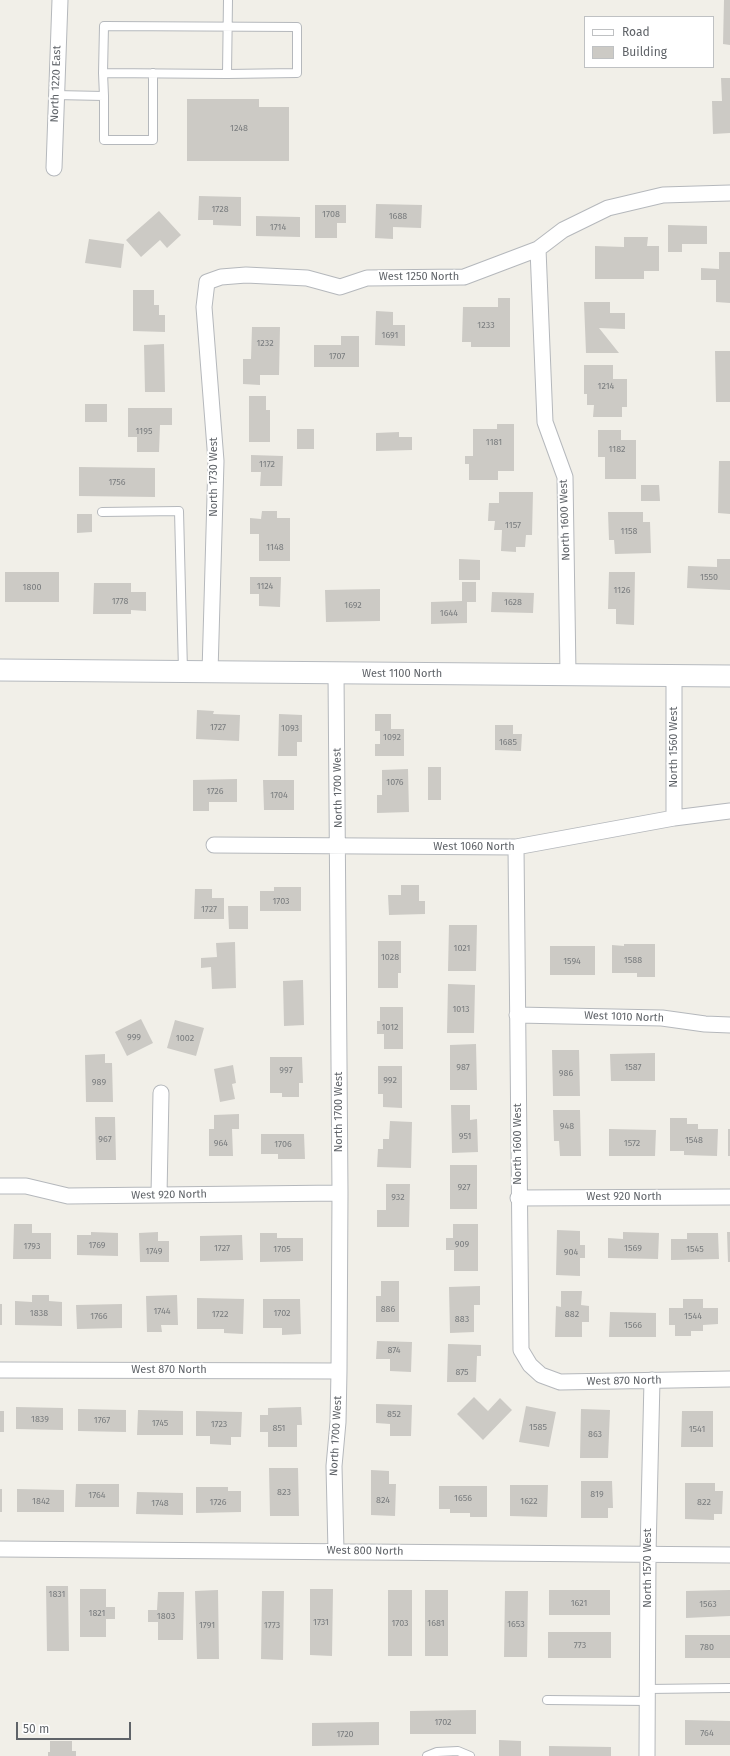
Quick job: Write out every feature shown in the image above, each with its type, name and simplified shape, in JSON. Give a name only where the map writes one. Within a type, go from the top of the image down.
[{"type":"main road","name":"West 1100 North","points":[[0,670],[730,676]]},
{"type":"street","name":"North 1220 East","points":[[54,168],[55,95],[60,0]]},
{"type":"street","name":"West 1250 North","points":[[207,282],[221,277],[246,275],[307,278],[340,287],[367,278],[464,277],[538,249],[563,230],[608,208],[664,195],[730,193]]},
{"type":"street","name":"North 1600 West","points":[[538,249],[545,422],[565,478],[568,674]]},
{"type":"street","name":"North 1730 West","points":[[207,282],[204,308],[216,461],[210,672]]},
{"type":"street","name":"North 1700 West","points":[[336,673],[340,1193],[338,1422],[334,1466],[336,1551]]},
{"type":"street","name":"North 1560 West","points":[[674,675],[674,818]]},
{"type":"street","name":"West 1060 North","points":[[214,845],[516,848],[674,818],[730,811]]},
{"type":"street","name":"North 1600 West","points":[[516,848],[519,1328],[520,1350],[527,1360]]},
{"type":"street","name":"West 1010 North","points":[[517,1015],[662,1018],[705,1024],[730,1025]]},
{"type":"street","points":[[159,1195],[161,1093]]},
{"type":"street","name":"West 920 North","points":[[0,1186],[26,1186],[68,1196],[340,1193]]},
{"type":"street","name":"West 920 North","points":[[518,1198],[730,1197]]},
{"type":"street","name":"West 870 North","points":[[527,1360],[541,1375],[560,1382],[730,1379]]},
{"type":"street","name":"West 870 North","points":[[0,1370],[339,1371]]},
{"type":"street","name":"North 1570 West","points":[[647,1756],[648,1554],[652,1380]]},
{"type":"street","name":"West 800 North","points":[[0,1548],[730,1555]]},
{"type":"lane","points":[[227,74],[228,0]]},
{"type":"lane","points":[[103,73],[153,73],[227,74],[297,73],[297,27],[104,26],[103,73],[104,140],[153,140],[153,73]]},
{"type":"lane","points":[[55,95],[104,96]]},
{"type":"lane","points":[[102,512],[179,511],[183,672]]},
{"type":"lane","points":[[547,1700],[648,1695],[730,1688]]},
{"type":"lane","points":[[427,1756],[437,1752],[458,1751],[470,1756]]},
{"type":"building","points":[[724,0],[730,0],[730,45],[723,44]]},
{"type":"building","points":[[721,78],[730,78],[730,133],[713,134],[712,101],[722,101]]},
{"type":"building","points":[[187,99],[259,99],[259,107],[289,107],[289,161],[187,161]]},
{"type":"building","points":[[199,196],[241,197],[241,226],[213,225],[213,220],[198,220]]},
{"type":"building","points":[[376,204],[422,205],[421,228],[393,227],[393,239],[375,238]]},
{"type":"building","points":[[315,205],[346,205],[346,223],[337,223],[337,238],[315,238]]},
{"type":"building","points":[[159,211],[181,235],[167,248],[160,240],[141,257],[126,240]]},
{"type":"building","points":[[256,216],[300,217],[300,237],[256,236]]},
{"type":"building","points":[[668,225],[707,226],[707,244],[682,244],[682,252],[668,252]]},
{"type":"building","points":[[624,237],[648,237],[647,246],[659,246],[659,271],[644,271],[644,279],[595,279],[595,246],[624,247]]},
{"type":"building","points":[[89,239],[124,244],[121,268],[85,263]]},
{"type":"building","points":[[719,252],[730,252],[730,303],[716,302],[716,280],[701,280],[701,268],[719,269]]},
{"type":"building","points":[[133,290],[154,290],[154,305],[159,305],[159,315],[165,315],[165,332],[133,331]]},
{"type":"building","points":[[498,298],[510,298],[510,347],[471,347],[471,342],[462,342],[463,307],[498,307]]},
{"type":"building","points":[[584,302],[610,302],[610,313],[625,313],[625,329],[599,328],[619,353],[586,353]]},
{"type":"building","points":[[376,311],[393,312],[393,325],[405,325],[405,346],[375,345]]},
{"type":"building","points":[[252,327],[280,327],[279,375],[260,375],[260,385],[243,384],[243,359],[251,359]]},
{"type":"building","points":[[341,336],[359,336],[359,367],[314,367],[314,345],[341,345]]},
{"type":"building","points":[[164,344],[165,392],[145,392],[144,345]]},
{"type":"building","points":[[715,351],[730,351],[730,402],[716,402]]},
{"type":"building","points":[[584,365],[613,365],[613,379],[627,379],[627,407],[622,407],[622,417],[593,417],[594,405],[587,405],[587,394],[584,394]]},
{"type":"building","points":[[249,396],[266,396],[266,410],[270,410],[270,442],[249,442]]},
{"type":"building","points":[[85,404],[107,404],[107,422],[85,422]]},
{"type":"building","points":[[128,408],[172,408],[172,425],[160,425],[159,452],[137,452],[137,437],[128,437]]},
{"type":"building","points":[[497,424],[514,424],[514,471],[498,471],[498,480],[469,480],[469,464],[465,464],[465,456],[473,456],[473,429],[497,429]]},
{"type":"building","points":[[297,429],[314,429],[314,449],[297,449]]},
{"type":"building","points":[[598,430],[621,430],[621,440],[636,440],[636,479],[605,479],[605,457],[598,457]]},
{"type":"building","points":[[399,432],[399,437],[412,437],[412,450],[376,451],[376,433]]},
{"type":"building","points":[[251,455],[283,456],[282,486],[260,486],[261,472],[251,472]]},
{"type":"building","points":[[719,461],[730,461],[730,514],[718,513]]},
{"type":"building","points":[[79,467],[155,468],[155,497],[79,496]]},
{"type":"building","points":[[641,485],[659,485],[660,501],[641,501]]},
{"type":"building","points":[[499,492],[533,492],[532,535],[526,535],[525,547],[516,547],[516,552],[501,551],[502,530],[494,530],[495,521],[488,521],[489,503],[499,503]]},
{"type":"building","points":[[262,511],[277,511],[277,518],[290,518],[290,561],[259,561],[259,534],[250,534],[250,518],[261,519]]},
{"type":"building","points":[[608,512],[643,512],[643,522],[650,522],[651,553],[615,554],[614,540],[609,540]]},
{"type":"building","points":[[77,514],[92,514],[92,532],[77,533]]},
{"type":"building","points":[[459,559],[480,560],[480,580],[459,580]]},
{"type":"building","points":[[717,559],[730,559],[730,590],[687,588],[688,566],[717,567]]},
{"type":"building","points":[[5,572],[59,572],[59,602],[5,602]]},
{"type":"building","points":[[609,572],[635,572],[634,625],[616,624],[616,609],[608,609]]},
{"type":"building","points":[[250,577],[281,577],[280,607],[259,606],[259,594],[250,594]]},
{"type":"building","points":[[462,582],[476,582],[476,602],[467,602],[467,623],[431,624],[431,602],[462,601]]},
{"type":"building","points":[[94,583],[131,583],[131,592],[146,592],[146,611],[131,610],[131,614],[93,614]]},
{"type":"building","points":[[380,589],[380,621],[326,622],[325,590]]},
{"type":"building","points":[[492,592],[534,593],[533,613],[491,612]]},
{"type":"building","points":[[197,710],[214,711],[213,714],[240,715],[239,741],[196,739]]},
{"type":"building","points":[[279,714],[302,715],[302,742],[297,742],[297,756],[278,756]]},
{"type":"building","points":[[375,714],[391,714],[391,729],[404,729],[404,756],[375,756],[375,744],[380,744],[380,731],[375,731]]},
{"type":"building","points":[[495,725],[513,725],[513,734],[522,734],[521,751],[495,750]]},
{"type":"building","points":[[428,767],[441,767],[441,800],[428,800]]},
{"type":"building","points":[[408,769],[409,812],[377,813],[377,795],[382,795],[382,770]]},
{"type":"building","points":[[237,779],[237,802],[209,802],[209,811],[193,811],[193,780]]},
{"type":"building","points":[[263,780],[294,780],[294,810],[264,810]]},
{"type":"building","points":[[401,885],[419,885],[419,901],[425,901],[425,914],[389,915],[388,895],[401,895]]},
{"type":"building","points":[[274,887],[301,887],[301,911],[260,911],[260,891],[274,891]]},
{"type":"building","points":[[195,889],[212,889],[212,898],[224,898],[224,919],[194,919]]},
{"type":"building","points":[[228,906],[248,906],[248,929],[229,929]]},
{"type":"building","points":[[449,925],[477,925],[476,971],[448,971]]},
{"type":"building","points":[[378,941],[401,941],[401,973],[398,973],[398,988],[378,988]]},
{"type":"building","points":[[235,942],[236,988],[212,989],[211,967],[201,968],[201,958],[217,957],[216,943]]},
{"type":"building","points":[[624,944],[655,944],[655,977],[637,977],[637,973],[612,973],[612,945],[624,946]]},
{"type":"building","points":[[550,946],[595,946],[595,975],[550,975]]},
{"type":"building","points":[[303,980],[304,1025],[284,1026],[283,981]]},
{"type":"building","points":[[448,984],[475,985],[474,1033],[447,1033]]},
{"type":"building","points":[[380,1007],[403,1007],[403,1049],[384,1049],[384,1034],[377,1034],[377,1021],[380,1021]]},
{"type":"building","points":[[141,1019],[153,1043],[127,1056],[115,1032]]},
{"type":"building","points":[[175,1020],[204,1028],[196,1056],[167,1048]]},
{"type":"building","points":[[476,1044],[477,1090],[450,1090],[450,1045]]},
{"type":"building","points":[[552,1050],[579,1050],[580,1096],[553,1096]]},
{"type":"building","points":[[655,1053],[655,1081],[611,1081],[610,1054]]},
{"type":"building","points":[[105,1054],[105,1063],[112,1063],[113,1102],[86,1102],[85,1055]]},
{"type":"building","points":[[270,1057],[302,1057],[303,1083],[299,1083],[299,1097],[282,1097],[282,1093],[270,1093]]},
{"type":"building","points":[[233,1065],[236,1083],[232,1084],[235,1099],[220,1102],[214,1069]]},
{"type":"building","points":[[378,1066],[402,1066],[402,1108],[383,1107],[383,1094],[378,1094]]},
{"type":"building","points":[[451,1105],[470,1105],[470,1120],[477,1119],[478,1152],[452,1153]]},
{"type":"building","points":[[553,1110],[580,1110],[581,1156],[560,1156],[559,1141],[554,1141]]},
{"type":"building","points":[[239,1114],[239,1129],[232,1129],[233,1156],[209,1156],[209,1129],[214,1129],[214,1115]]},
{"type":"building","points":[[95,1117],[115,1117],[116,1160],[96,1160]]},
{"type":"building","points":[[670,1118],[687,1118],[687,1124],[698,1124],[698,1129],[718,1129],[717,1156],[684,1155],[684,1151],[670,1151]]},
{"type":"building","points":[[390,1121],[412,1122],[411,1168],[377,1167],[378,1149],[383,1149],[383,1139],[389,1139]]},
{"type":"building","points":[[609,1129],[656,1130],[655,1156],[609,1156]]},
{"type":"building","points":[[728,1129],[730,1129],[730,1156],[728,1156]]},
{"type":"building","points":[[261,1134],[304,1134],[305,1159],[278,1159],[278,1154],[261,1154]]},
{"type":"building","points":[[450,1165],[477,1165],[477,1209],[450,1209]]},
{"type":"building","points":[[386,1184],[410,1184],[409,1227],[377,1227],[377,1210],[386,1210]]},
{"type":"building","points":[[14,1224],[32,1224],[32,1233],[51,1233],[51,1259],[13,1259]]},
{"type":"building","points":[[453,1224],[478,1224],[478,1271],[454,1271],[454,1250],[446,1250],[446,1238],[453,1238]]},
{"type":"building","points":[[557,1230],[580,1231],[580,1245],[585,1245],[585,1258],[580,1258],[580,1276],[556,1275]]},
{"type":"building","points":[[91,1232],[118,1233],[118,1256],[77,1255],[77,1235],[91,1235]]},
{"type":"building","points":[[158,1232],[158,1241],[169,1241],[169,1262],[140,1262],[139,1233]]},
{"type":"building","points":[[623,1232],[659,1233],[658,1259],[608,1258],[608,1238],[623,1239]]},
{"type":"building","points":[[727,1232],[730,1232],[730,1262],[728,1262]]},
{"type":"building","points":[[260,1233],[277,1233],[277,1238],[303,1238],[303,1261],[260,1262]]},
{"type":"building","points":[[687,1233],[718,1233],[719,1259],[671,1260],[671,1239],[687,1239]]},
{"type":"building","points":[[242,1235],[243,1260],[200,1261],[200,1236]]},
{"type":"building","points":[[381,1281],[399,1281],[399,1322],[376,1322],[376,1296],[381,1296]]},
{"type":"building","points":[[480,1286],[480,1305],[474,1305],[474,1332],[450,1333],[449,1287]]},
{"type":"building","points":[[561,1291],[582,1291],[581,1305],[589,1306],[589,1322],[582,1322],[582,1337],[555,1337],[556,1306],[561,1307]]},
{"type":"building","points":[[32,1295],[49,1295],[49,1301],[62,1302],[62,1326],[15,1325],[15,1301],[32,1302]]},
{"type":"building","points":[[177,1295],[178,1325],[161,1325],[162,1332],[147,1332],[146,1296]]},
{"type":"building","points":[[197,1298],[244,1299],[243,1334],[224,1333],[224,1329],[197,1329]]},
{"type":"building","points":[[263,1299],[300,1299],[301,1334],[282,1335],[282,1328],[263,1328]]},
{"type":"building","points":[[683,1299],[703,1299],[703,1308],[718,1308],[718,1324],[703,1325],[703,1331],[691,1331],[691,1336],[675,1336],[675,1325],[669,1325],[669,1308],[683,1308]]},
{"type":"building","points":[[0,1304],[2,1304],[2,1325],[0,1325]]},
{"type":"building","points":[[122,1304],[122,1328],[77,1329],[76,1305]]},
{"type":"building","points":[[610,1312],[656,1313],[656,1337],[609,1337]]},
{"type":"building","points":[[377,1341],[412,1342],[411,1372],[390,1371],[390,1359],[376,1359]]},
{"type":"building","points":[[448,1344],[481,1345],[481,1356],[477,1356],[476,1382],[447,1382]]},
{"type":"building","points":[[474,1397],[488,1411],[500,1398],[512,1410],[483,1440],[457,1414]]},
{"type":"building","points":[[376,1404],[412,1405],[411,1436],[390,1436],[390,1424],[376,1423]]},
{"type":"building","points":[[526,1406],[556,1412],[549,1447],[519,1442]]},
{"type":"building","points":[[16,1407],[63,1408],[63,1430],[16,1429]]},
{"type":"building","points":[[301,1407],[302,1425],[297,1425],[297,1447],[268,1447],[268,1432],[260,1432],[260,1415],[268,1415],[268,1408]]},
{"type":"building","points":[[78,1409],[126,1410],[126,1432],[78,1431]]},
{"type":"building","points":[[581,1409],[610,1410],[608,1458],[580,1458]]},
{"type":"building","points":[[138,1410],[183,1411],[183,1435],[137,1435]]},
{"type":"building","points":[[0,1411],[4,1411],[4,1432],[0,1432]]},
{"type":"building","points":[[196,1411],[242,1412],[241,1437],[231,1437],[231,1445],[210,1444],[210,1436],[196,1436]]},
{"type":"building","points":[[682,1411],[713,1411],[713,1447],[681,1447]]},
{"type":"building","points":[[269,1468],[298,1468],[299,1516],[270,1516]]},
{"type":"building","points":[[371,1470],[389,1471],[389,1484],[396,1484],[395,1516],[371,1515]]},
{"type":"building","points":[[581,1481],[612,1481],[613,1508],[608,1508],[608,1518],[581,1518]]},
{"type":"building","points":[[685,1483],[715,1483],[715,1491],[723,1491],[722,1514],[714,1514],[714,1520],[685,1519]]},
{"type":"building","points":[[76,1484],[119,1484],[119,1507],[75,1507]]},
{"type":"building","points":[[510,1485],[548,1485],[547,1517],[510,1516]]},
{"type":"building","points":[[439,1486],[487,1486],[487,1517],[470,1517],[470,1513],[450,1513],[450,1509],[439,1509]]},
{"type":"building","points":[[196,1487],[228,1487],[228,1491],[241,1491],[241,1512],[196,1513]]},
{"type":"building","points":[[0,1489],[2,1489],[2,1512],[0,1512]]},
{"type":"building","points":[[17,1489],[64,1490],[64,1512],[17,1512]]},
{"type":"building","points":[[137,1492],[183,1493],[183,1515],[136,1514]]},
{"type":"building","points":[[46,1586],[68,1586],[69,1651],[47,1651]]},
{"type":"building","points":[[80,1589],[106,1589],[106,1607],[115,1607],[115,1619],[106,1619],[106,1637],[80,1637]]},
{"type":"building","points":[[310,1589],[333,1589],[332,1656],[310,1655]]},
{"type":"building","points":[[218,1590],[219,1659],[197,1659],[195,1591]]},
{"type":"building","points":[[388,1590],[412,1590],[412,1656],[388,1656]]},
{"type":"building","points":[[425,1590],[448,1590],[448,1656],[425,1656]]},
{"type":"building","points":[[549,1590],[610,1590],[610,1615],[549,1615]]},
{"type":"building","points":[[730,1590],[730,1616],[686,1618],[686,1591]]},
{"type":"building","points":[[262,1591],[284,1591],[283,1660],[261,1659]]},
{"type":"building","points":[[505,1591],[528,1591],[527,1657],[504,1657]]},
{"type":"building","points":[[158,1592],[184,1592],[183,1640],[158,1640],[158,1622],[148,1622],[148,1610],[157,1610]]},
{"type":"building","points":[[548,1632],[611,1632],[611,1658],[548,1658]]},
{"type":"building","points":[[685,1635],[730,1635],[730,1658],[685,1658]]},
{"type":"building","points":[[476,1710],[476,1734],[410,1734],[410,1711]]},
{"type":"building","points":[[685,1720],[730,1721],[730,1745],[685,1745]]},
{"type":"building","points":[[379,1722],[379,1745],[312,1746],[312,1723]]},
{"type":"building","points":[[499,1740],[521,1741],[521,1756],[499,1756]]},
{"type":"building","points":[[50,1741],[72,1741],[72,1751],[76,1751],[76,1756],[48,1756],[48,1752],[50,1752]]},
{"type":"building","points":[[549,1746],[611,1747],[611,1756],[549,1756]]}]
